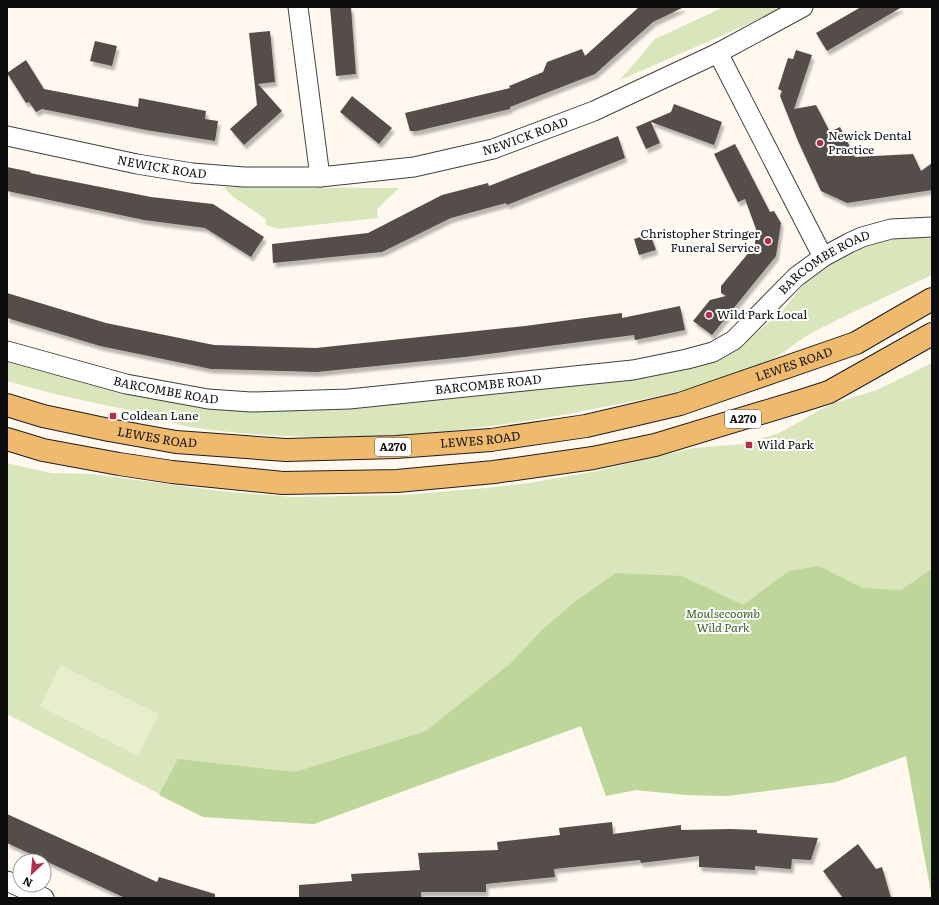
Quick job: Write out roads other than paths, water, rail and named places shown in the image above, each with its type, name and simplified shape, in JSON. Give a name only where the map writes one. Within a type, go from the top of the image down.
[{"type":"main road","name":"LEWES ROAD","points":[[7,405],[43,416],[176,442],[286,450],[396,447],[491,440],[586,426],[680,404],[856,343],[932,299]]},
{"type":"main road","name":"A270","points":[[7,438],[43,450],[172,472],[283,483],[397,480],[494,472],[593,458],[655,444],[829,392],[932,334]]},
{"type":"street","points":[[298,7],[320,177]]},
{"type":"street","name":"NEWICK ROAD","points":[[7,136],[137,164],[192,173],[244,177],[320,177],[414,167],[493,149],[594,111],[718,53],[803,7]]},
{"type":"street","points":[[718,53],[823,257]]},
{"type":"street","name":"BARCOMBE ROAD","points":[[7,351],[126,384],[208,399],[251,402],[349,399],[633,370],[714,352],[734,340],[796,277],[823,257],[856,240],[878,232],[906,227],[932,227]]},
{"type":"street","points":[[7,881],[44,898]]},
{"type":"place","name":"Newick Dental Practice","points":[[820,143]]},
{"type":"place","name":"Christopher Stringer Funeral Service","points":[[768,241]]},
{"type":"place","name":"Wild Park Local","points":[[709,315]]},
{"type":"place","name":"Coldean Lane","points":[[113,416]]},
{"type":"place","name":"Wild Park","points":[[749,445]]},
{"type":"park label","name":"Moulsecoomb Wild Park","points":[[723,621]]}]
